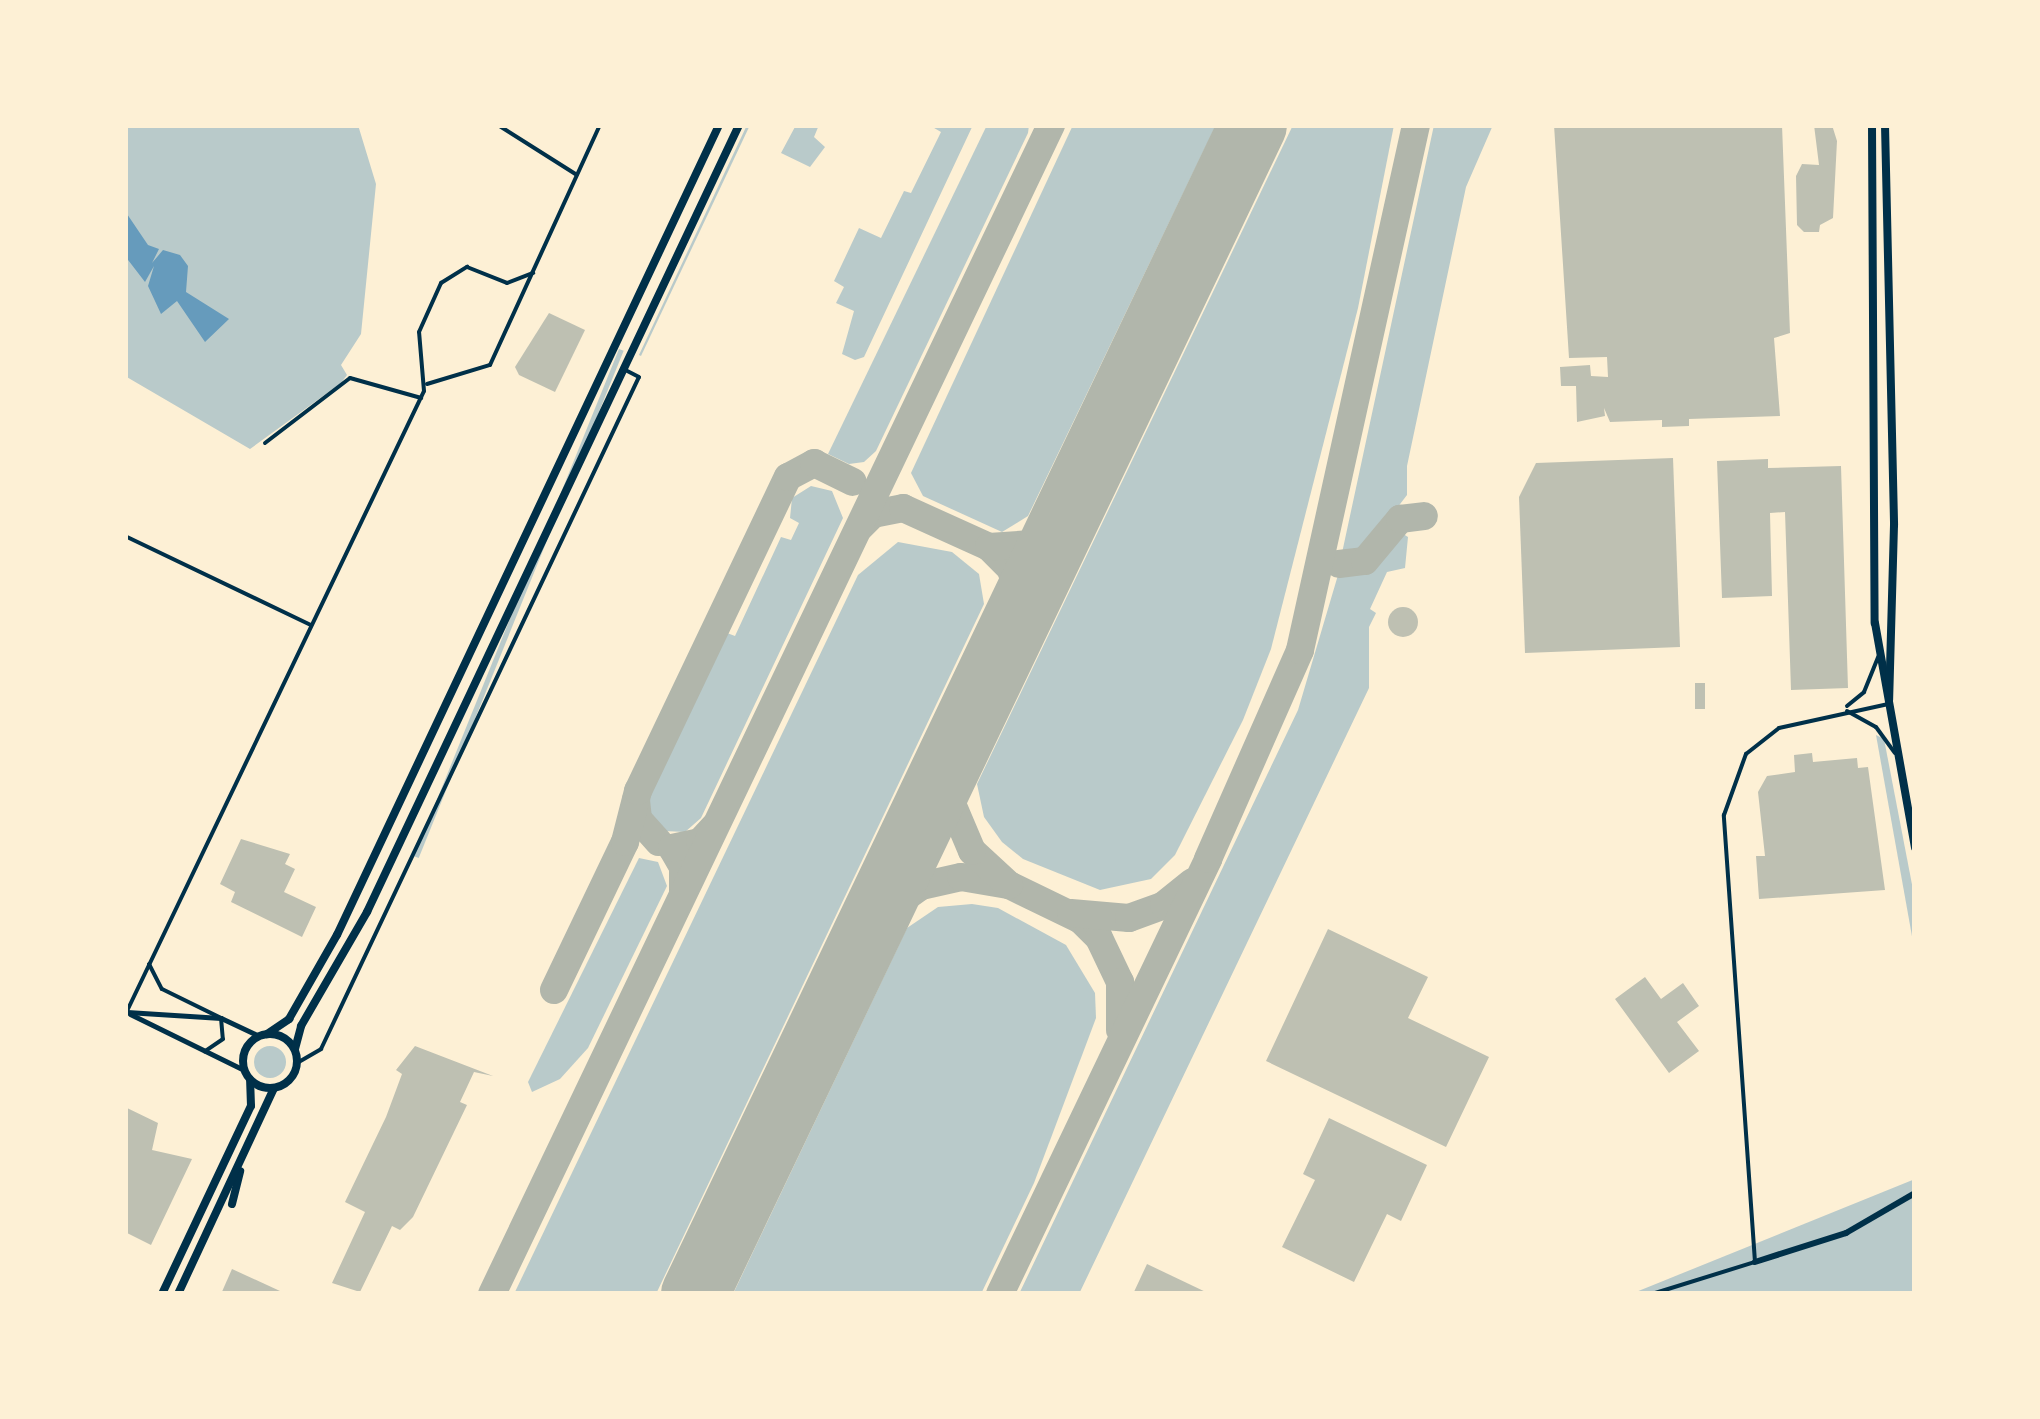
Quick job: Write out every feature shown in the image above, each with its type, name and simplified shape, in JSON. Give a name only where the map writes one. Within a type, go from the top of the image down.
[{"type":"main road","points":[[162,1294],[251,1106],[243,1054],[263,1035],[289,1020],[337,935],[719,125]]},
{"type":"main road","points":[[178,1294],[274,1088],[290,1079],[297,1063],[294,1050],[300,1026],[367,912],[739,125]]},
{"type":"main road","points":[[1872,125],[1878,657],[1915,847]]},
{"type":"main road","points":[[1885,125],[1894,525],[1888,704]]},
{"type":"main road","points":[[263,1035],[294,1050]]},
{"type":"main road","points":[[250,1080],[274,1088]]},
{"type":"main road","points":[[232,1204],[254,1132]]},
{"type":"main road","points":[[1754,1262],[1846,1232],[1915,1193]]},
{"type":"street","points":[[498,125],[576,175]]},
{"type":"street","points":[[427,384],[490,366],[600,125]]},
{"type":"street","points":[[126,1012],[421,398],[427,384],[418,332],[454,269],[466,267],[507,283],[533,272]]},
{"type":"street","points":[[297,1063],[320,1049],[336,1004],[639,377],[622,368]]},
{"type":"street","points":[[265,443],[350,378],[421,398]]},
{"type":"street","points":[[125,536],[311,625]]},
{"type":"street","points":[[1843,709],[1864,692],[1878,657]]},
{"type":"street","points":[[1652,1294],[1754,1262],[1724,814],[1746,754],[1779,728],[1843,709],[1888,704]]},
{"type":"street","points":[[1843,709],[1876,727],[1897,756]]},
{"type":"street","points":[[149,964],[162,989],[263,1035]]},
{"type":"street","points":[[126,1012],[221,1018]]},
{"type":"street","points":[[126,1012],[244,1070]]},
{"type":"street","points":[[205,1051],[223,1038],[221,1018]]},
{"type":"shaded area","points":[[125,125],[358,125],[376,184],[361,334],[341,365],[347,375],[341,383],[250,449],[125,376]]},
{"type":"shaded area","points":[[750,125],[641,356],[639,355]]},
{"type":"shaded area","points":[[796,125],[819,125],[814,137],[825,147],[810,167],[781,153]]},
{"type":"shaded area","points":[[929,125],[973,125],[864,357],[855,360],[842,354],[854,311],[836,303],[844,287],[834,281],[859,228],[881,238],[904,191],[911,193],[941,132]]},
{"type":"shaded area","points":[[987,125],[1029,125],[876,451],[864,462],[849,464],[828,454]]},
{"type":"shaded area","points":[[1073,125],[1216,125],[1028,516],[1002,532],[923,496],[911,473]]},
{"type":"shaded area","points":[[1293,125],[1394,125],[1358,308],[1271,649],[1243,720],[1175,855],[1151,879],[1100,890],[1023,859],[1002,842],[984,817],[977,784]]},
{"type":"shaded area","points":[[1434,125],[1493,125],[1466,187],[1407,466],[1407,495],[1364,551],[1342,553]]},
{"type":"shaded area","points":[[619,349],[624,351],[419,858],[414,856]]},
{"type":"shaded area","points":[[811,486],[832,491],[843,518],[701,818],[685,832],[664,831],[649,812],[649,795],[727,633],[735,636],[781,537],[791,540],[799,523],[790,518],[792,498]]},
{"type":"shaded area","points":[[1400,532],[1408,537],[1405,568],[1387,572],[1370,609],[1376,613],[1369,627],[1369,688],[1079,1294],[1019,1294],[1298,710],[1338,575],[1372,567]]},
{"type":"shaded area","points":[[898,542],[952,552],[979,574],[984,604],[656,1294],[514,1294],[858,575]]},
{"type":"shaded area","points":[[1876,735],[1884,739],[1915,900],[1915,953]]},
{"type":"shaded area","points":[[639,858],[658,862],[667,886],[588,1048],[560,1079],[532,1092],[528,1082]]},
{"type":"shaded area","points":[[972,904],[998,908],[1066,945],[1095,993],[1096,1018],[1034,1183],[981,1294],[733,1294],[907,928],[938,907]]},
{"type":"shaded area","points":[[270,1046],[281,1051],[286,1062],[281,1073],[270,1078],[259,1073],[254,1062],[259,1051]]},
{"type":"shaded area","points":[[1915,1179],[1915,1294],[1631,1294]]},
{"type":"water","points":[[125,211],[148,245],[159,249],[152,263],[163,250],[180,255],[188,266],[186,292],[229,319],[205,342],[177,301],[161,314],[148,286],[154,266],[145,282],[125,256]]},
{"type":"building","points":[[1554,125],[1782,125],[1790,333],[1774,338],[1780,416],[1689,419],[1689,426],[1662,427],[1662,420],[1610,422],[1604,408],[1605,416],[1577,422],[1576,386],[1561,386],[1560,367],[1590,365],[1591,376],[1608,377],[1607,357],[1569,358]]},
{"type":"building","points":[[1814,125],[1832,125],[1837,141],[1833,218],[1820,225],[1819,232],[1804,232],[1797,225],[1796,176],[1802,164],[1819,165]]},
{"type":"building","points":[[549,313],[585,330],[555,392],[519,375],[515,367]]},
{"type":"building","points":[[1673,458],[1680,647],[1525,653],[1519,497],[1536,463]]},
{"type":"building","points":[[1768,459],[1768,468],[1841,466],[1848,688],[1791,690],[1785,512],[1770,513],[1772,596],[1722,598],[1717,461]]},
{"type":"building","points":[[1403,607],[1414,611],[1418,622],[1414,633],[1403,637],[1392,633],[1388,622],[1392,611]]},
{"type":"building","points":[[1695,683],[1705,683],[1705,709],[1695,709]]},
{"type":"building","points":[[1812,753],[1813,762],[1857,758],[1858,768],[1868,767],[1885,890],[1759,899],[1756,856],[1765,856],[1758,792],[1767,776],[1795,772],[1794,755]]},
{"type":"building","points":[[241,839],[290,854],[285,864],[295,869],[284,892],[316,907],[302,937],[231,902],[235,892],[220,884]]},
{"type":"building","points":[[1328,929],[1428,977],[1408,1018],[1489,1057],[1446,1147],[1266,1061]]},
{"type":"building","points":[[1645,977],[1661,999],[1683,983],[1699,1006],[1677,1022],[1699,1051],[1669,1073],[1615,999]]},
{"type":"building","points":[[415,1046],[493,1076],[474,1072],[460,1102],[467,1105],[413,1217],[400,1230],[392,1226],[360,1292],[332,1283],[365,1212],[345,1202],[386,1117],[402,1074],[396,1070]]},
{"type":"building","points":[[125,1107],[158,1123],[152,1150],[192,1159],[151,1245],[125,1232]]},
{"type":"building","points":[[1329,1118],[1427,1165],[1401,1221],[1387,1214],[1354,1282],[1282,1247],[1315,1180],[1303,1174]]},
{"type":"building","points":[[1147,1264],[1210,1294],[1133,1294]]},
{"type":"building","points":[[232,1269],[280,1291],[279,1294],[221,1294]]},
{"type":"taxiway","points":[[492,1294],[1051,125]]},
{"type":"taxiway","points":[[1000,1294],[1208,859],[1300,650],[1416,125]]},
{"type":"taxiway","points":[[554,990],[625,842],[638,791],[788,477],[814,463],[853,482]]},
{"type":"taxiway","points":[[860,527],[873,514],[903,508],[989,547]]},
{"type":"taxiway","points":[[1011,633],[1016,587],[1011,569],[989,547],[1032,544],[1067,514]]},
{"type":"taxiway","points":[[1339,564],[1365,561],[1400,519],[1424,516]]},
{"type":"taxiway","points":[[861,946],[886,911],[921,886],[961,877],[1009,885],[972,851],[953,806],[953,768],[963,732]]},
{"type":"taxiway","points":[[636,800],[638,819],[659,842]]},
{"type":"taxiway","points":[[683,893],[683,867],[672,848],[700,842],[714,827]]},
{"type":"taxiway","points":[[1071,913],[1129,918],[1164,905],[1192,882]]},
{"type":"taxiway","points":[[1009,885],[1081,920],[1099,938],[1120,982],[1120,1030]]},
{"type":"runway","points":[[695,1294],[1253,125]]}]
